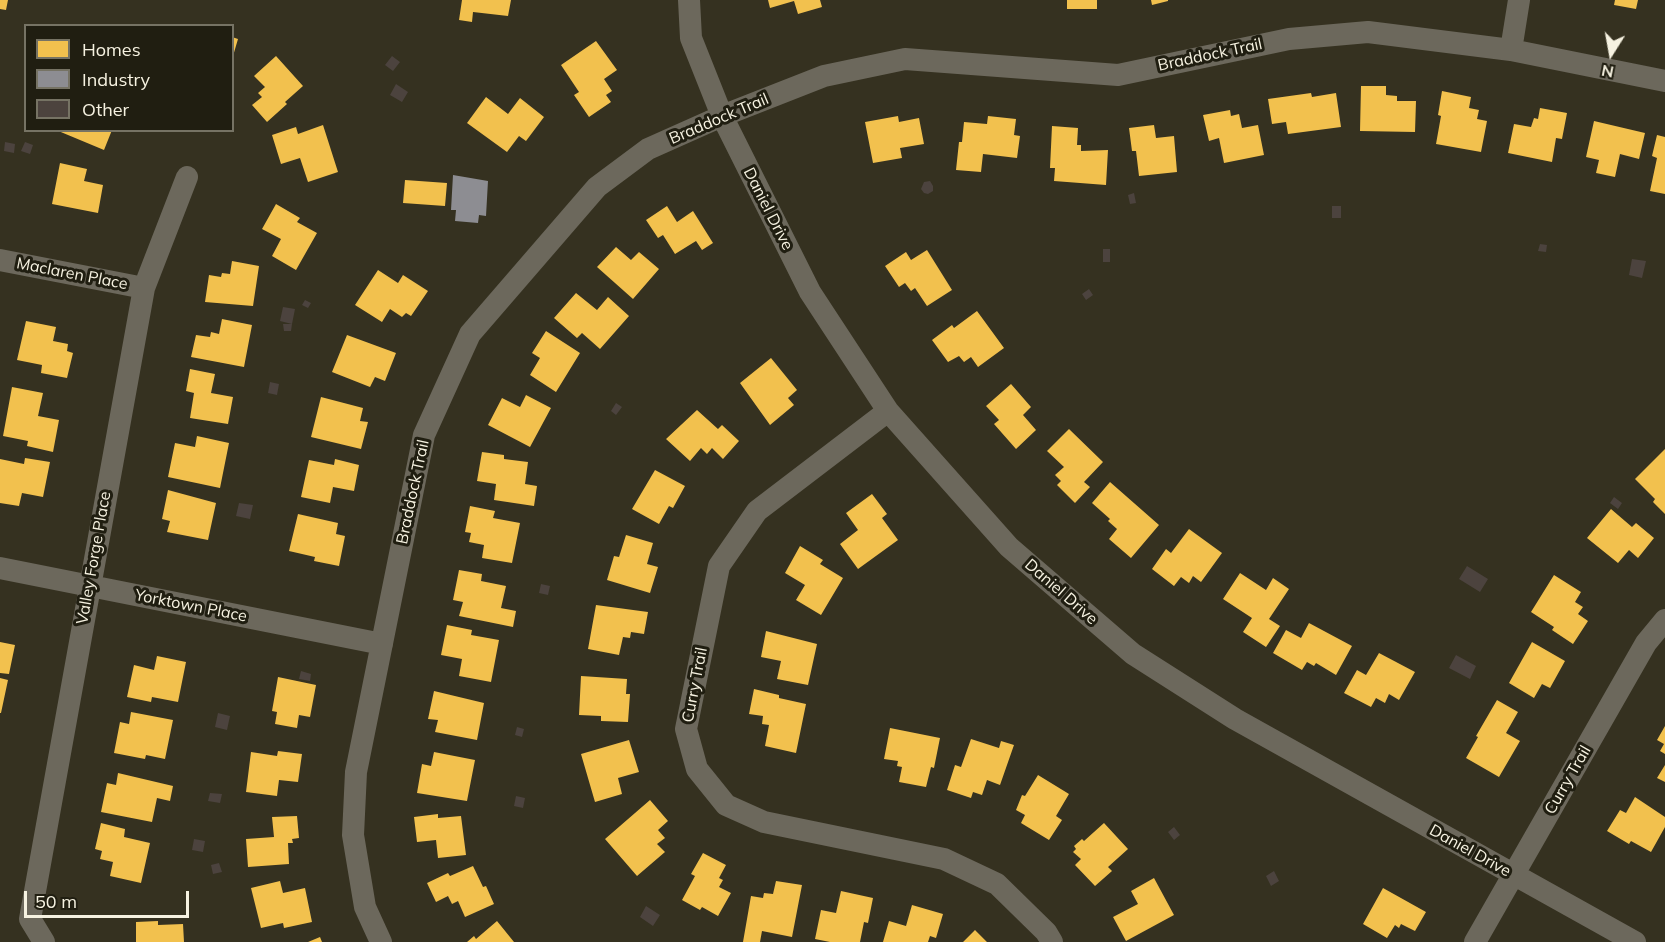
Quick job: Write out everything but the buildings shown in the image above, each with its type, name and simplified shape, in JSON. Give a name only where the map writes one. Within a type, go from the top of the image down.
[{"type":"street","name":"Daniel Drive","points":[[689,0],[691,38],[722,116],[810,292],[888,411],[1009,547],[1133,654],[1236,719],[1635,942]]},
{"type":"street","points":[[1511,50],[1519,0]]},
{"type":"street","name":"Braddock Trail","points":[[381,942],[365,907],[353,835],[356,772],[424,435],[470,334],[597,187],[648,149],[824,75],[905,59],[1118,75],[1289,39],[1368,32],[1511,50],[1665,81]]},
{"type":"street","name":"Valley Forge Place","points":[[44,942],[30,919],[144,288],[187,177]]},
{"type":"street","name":"Maclaren Place","points":[[0,260],[144,288]]},
{"type":"street","name":"Curry Trail","points":[[888,411],[757,511],[718,566],[686,729],[697,769],[726,805],[764,822],[944,859],[997,884],[1046,932],[1052,942]]},
{"type":"street","name":"Yorktown Place","points":[[0,568],[382,644]]},
{"type":"street","name":"Curry Trail","points":[[1475,942],[1646,643],[1665,621]]}]
